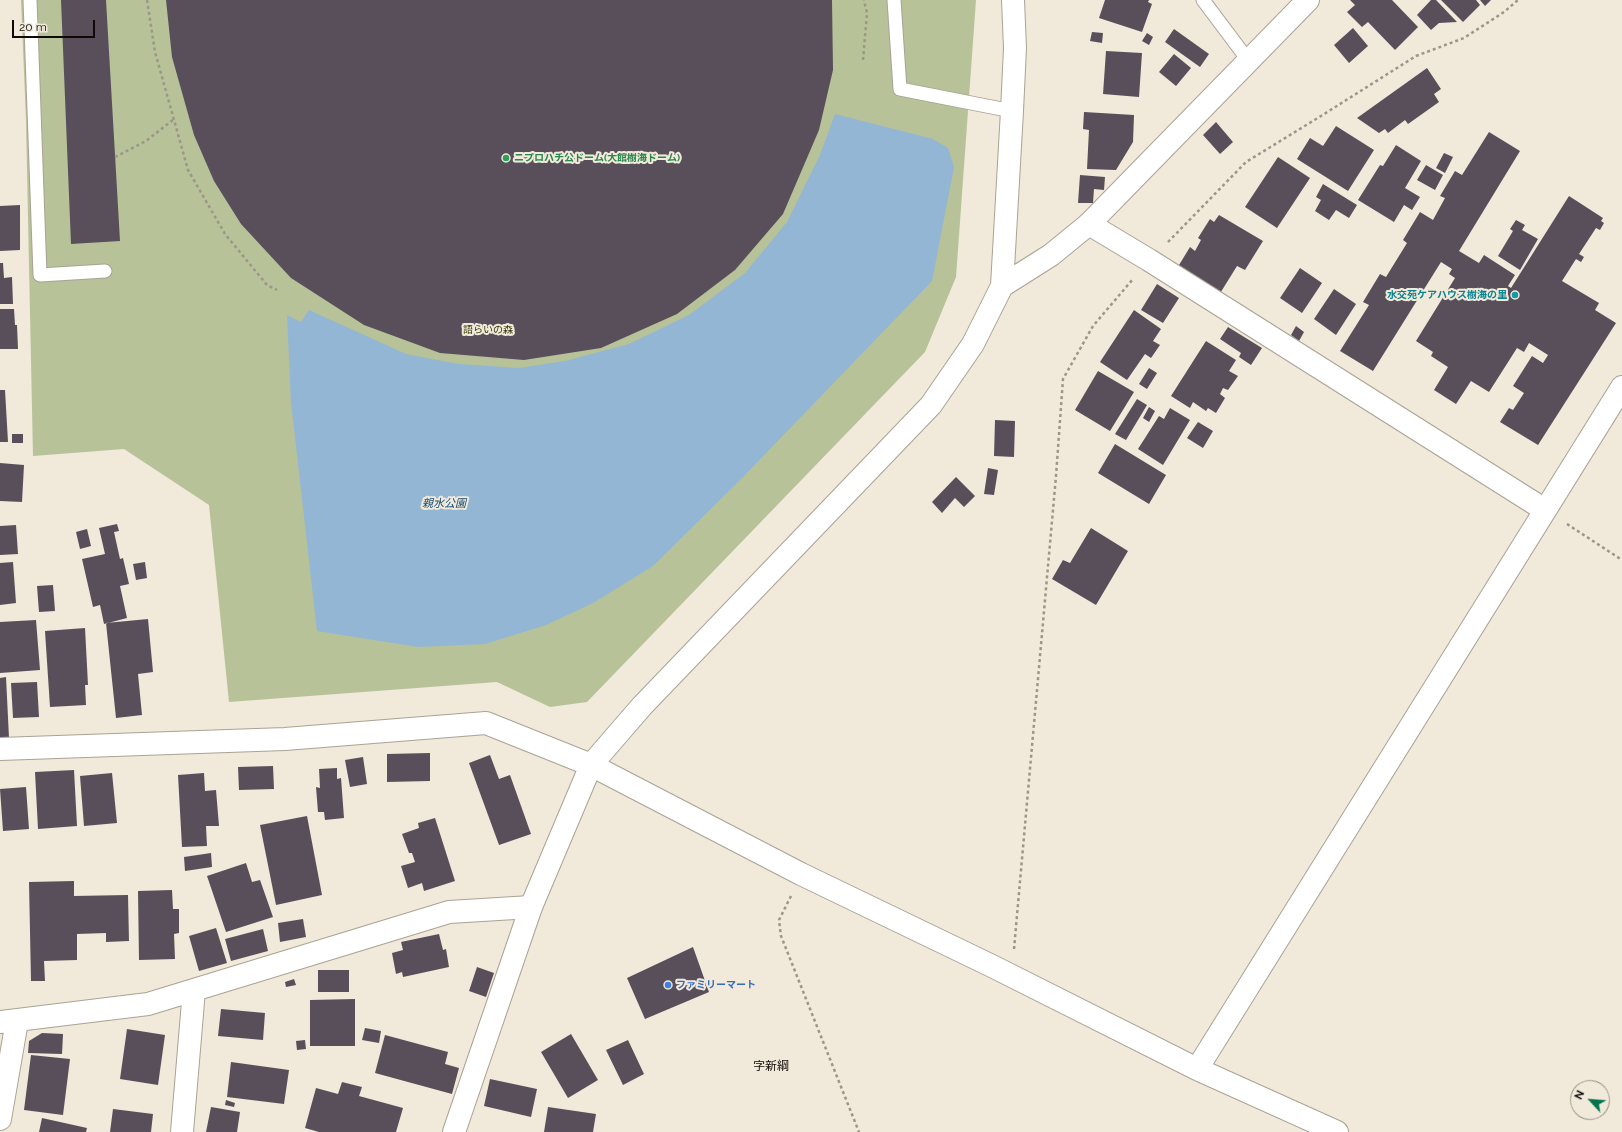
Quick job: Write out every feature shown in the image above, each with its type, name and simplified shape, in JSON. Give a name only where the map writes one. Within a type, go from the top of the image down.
[{"type":"street","points":[[454,1132],[531,907],[591,765],[642,706],[931,405],[973,344],[1002,286],[1015,48],[1014,0]]},
{"type":"street","points":[[1002,286],[1051,255],[1089,224],[1308,0]]},
{"type":"street","points":[[1089,224],[1150,260],[1545,510]]},
{"type":"street","points":[[1197,1069],[1622,387]]},
{"type":"street","points":[[0,749],[286,739],[486,723],[591,765],[801,874],[1011,976],[1197,1069],[1337,1132]]},
{"type":"street","points":[[0,1119],[9,1021],[148,1004],[449,912],[531,907]]},
{"type":"street","points":[[182,1132],[194,990]]},
{"type":"lane","points":[[30,0],[40,275],[105,271]]},
{"type":"lane","points":[[894,0],[900,89],[1012,111]]},
{"type":"lane","points":[[1203,0],[1248,60]]},
{"type":"path","points":[[147,0],[155,52],[188,170],[225,234],[267,285],[277,290]]},
{"type":"path","points":[[863,60],[867,13],[864,0]]},
{"type":"path","points":[[1011,976],[1056,476],[1063,379],[1093,326],[1150,260],[1246,162],[1416,56],[1464,38],[1504,12],[1518,0]]},
{"type":"path","points":[[116,157],[146,141],[174,119]]},
{"type":"path","points":[[1545,510],[1622,560]]},
{"type":"path","points":[[801,874],[779,920],[781,936],[859,1132]]},
{"type":"green space","name":"語らいの森","points":[[21,0],[976,0],[956,277],[925,352],[587,702],[550,707],[497,682],[229,702],[209,505],[124,449],[33,456],[26,121]]},
{"type":"water","name":"親水公園","points":[[835,114],[933,139],[948,148],[954,167],[932,281],[741,479],[653,566],[593,603],[546,625],[485,644],[418,647],[317,631],[291,402],[287,315],[301,322],[309,310],[406,354],[458,364],[519,368],[565,361],[629,344],[689,315],[745,273],[787,222],[820,155]]},
{"type":"building","points":[[61,0],[106,0],[120,241],[71,244]]},
{"type":"building","name":"ニプロハチ公ドーム(大館樹海ドーム)","points":[[166,0],[832,0],[833,70],[819,130],[783,214],[735,270],[677,314],[601,348],[524,360],[440,353],[364,325],[291,278],[241,224],[214,181],[194,135],[172,57]]},
{"type":"building","points":[[1105,0],[1149,0],[1148,2],[1152,4],[1142,32],[1099,18]]},
{"type":"building","points":[[1350,0],[1392,0],[1418,27],[1395,50],[1368,22],[1362,27],[1347,12],[1355,5]]},
{"type":"building","points":[[1431,0],[1436,0],[1457,22],[1439,23],[1431,30],[1417,15]]},
{"type":"building","points":[[1441,0],[1476,0],[1480,5],[1463,22]]},
{"type":"building","points":[[1480,0],[1491,0],[1485,6]]},
{"type":"building","points":[[1353,28],[1368,46],[1349,63],[1334,45]]},
{"type":"building","points":[[1174,29],[1209,54],[1200,67],[1165,42]]},
{"type":"building","points":[[1092,32],[1103,33],[1102,43],[1090,41]]},
{"type":"building","points":[[1147,33],[1153,37],[1149,45],[1142,41]]},
{"type":"building","points":[[1106,51],[1142,53],[1139,97],[1103,94]]},
{"type":"building","points":[[1174,54],[1191,68],[1176,86],[1159,72]]},
{"type":"building","points":[[1427,68],[1441,89],[1434,94],[1439,102],[1408,124],[1405,120],[1388,133],[1385,129],[1379,133],[1357,118]]},
{"type":"building","points":[[1084,112],[1134,115],[1133,142],[1116,170],[1087,169],[1089,130],[1083,129]]},
{"type":"building","points":[[1216,122],[1233,142],[1220,154],[1203,135]]},
{"type":"building","points":[[1336,126],[1374,150],[1348,191],[1297,159],[1310,138],[1323,146]]},
{"type":"building","name":"水交苑ケアハウス樹海の里","points":[[1489,132],[1520,151],[1459,251],[1479,263],[1484,255],[1515,275],[1508,286],[1511,288],[1569,196],[1603,218],[1601,221],[1604,223],[1600,230],[1596,228],[1579,254],[1584,257],[1581,262],[1576,259],[1562,281],[1599,303],[1595,310],[1616,323],[1538,445],[1500,422],[1509,408],[1513,410],[1524,393],[1513,386],[1532,356],[1543,363],[1548,355],[1529,343],[1524,352],[1517,348],[1489,392],[1471,381],[1456,404],[1434,390],[1448,367],[1431,356],[1433,352],[1416,341],[1455,278],[1449,274],[1452,269],[1441,262],[1373,371],[1340,351],[1369,305],[1363,302],[1380,274],[1386,277],[1407,243],[1403,240],[1420,212],[1433,220],[1445,198],[1440,196],[1455,171],[1462,175]]},
{"type":"building","points":[[1396,145],[1421,161],[1405,188],[1420,197],[1412,210],[1404,205],[1394,222],[1358,200],[1380,165],[1383,166]]},
{"type":"building","points":[[1444,153],[1453,157],[1445,173],[1436,168]]},
{"type":"building","points":[[1278,157],[1310,178],[1277,228],[1245,207]]},
{"type":"building","points":[[1426,165],[1443,175],[1435,190],[1417,180]]},
{"type":"building","points":[[1080,175],[1105,177],[1104,190],[1094,189],[1093,203],[1078,203]]},
{"type":"building","points":[[1323,184],[1357,205],[1349,218],[1336,210],[1329,220],[1315,211],[1321,200],[1316,197]]},
{"type":"building","points":[[20,205],[20,250],[0,251],[0,206]]},
{"type":"building","points":[[1219,215],[1263,241],[1245,270],[1237,266],[1219,295],[1176,270],[1190,247],[1195,251],[1201,240],[1198,238],[1210,219],[1214,222]]},
{"type":"building","points":[[1516,220],[1525,225],[1522,230],[1538,239],[1520,270],[1498,256],[1513,231],[1510,229]]},
{"type":"building","points":[[0,263],[3,263],[4,278],[12,277],[13,304],[0,304]]},
{"type":"building","points":[[1300,268],[1322,283],[1302,313],[1280,298]]},
{"type":"building","points":[[1157,284],[1179,298],[1163,323],[1141,310]]},
{"type":"building","points":[[1334,289],[1356,304],[1336,335],[1314,319]]},
{"type":"building","points":[[0,309],[14,309],[15,325],[17,325],[18,349],[0,349]]},
{"type":"building","points":[[1134,310],[1161,329],[1153,341],[1160,345],[1151,358],[1145,354],[1127,380],[1100,362]]},
{"type":"building","points":[[1296,326],[1304,332],[1299,341],[1291,335]]},
{"type":"building","points":[[1228,327],[1262,348],[1251,365],[1239,357],[1241,353],[1220,339]]},
{"type":"building","points":[[1206,341],[1236,360],[1229,371],[1238,376],[1228,390],[1223,388],[1220,394],[1225,398],[1216,413],[1208,408],[1206,411],[1193,402],[1190,408],[1171,396]]},
{"type":"building","points":[[1149,368],[1157,373],[1147,389],[1139,384]]},
{"type":"building","points":[[1098,371],[1134,392],[1110,431],[1075,410]]},
{"type":"building","points":[[0,390],[5,390],[8,442],[0,442]]},
{"type":"building","points":[[1137,399],[1147,405],[1126,440],[1115,434]]},
{"type":"building","points":[[1149,407],[1155,411],[1149,422],[1143,418]]},
{"type":"building","points":[[1170,408],[1190,420],[1163,465],[1138,449],[1159,416],[1164,419]]},
{"type":"building","points":[[995,420],[1015,421],[1014,457],[994,456]]},
{"type":"building","points":[[1198,422],[1213,431],[1203,448],[1187,438]]},
{"type":"building","points":[[12,434],[23,434],[23,443],[12,443]]},
{"type":"building","points":[[1115,444],[1166,475],[1149,504],[1098,473]]},
{"type":"building","points":[[0,463],[24,465],[22,502],[0,501]]},
{"type":"building","points":[[988,468],[998,470],[994,495],[984,494]]},
{"type":"building","points":[[956,477],[975,496],[964,507],[955,498],[942,513],[932,502]]},
{"type":"building","points":[[117,524],[119,531],[114,532],[120,559],[123,558],[129,584],[120,586],[127,618],[104,624],[100,605],[93,607],[82,559],[105,554],[99,528]]},
{"type":"building","points":[[16,525],[18,554],[0,555],[0,526]]},
{"type":"building","points":[[1091,528],[1128,551],[1096,605],[1052,579],[1063,560],[1070,563]]},
{"type":"building","points":[[87,529],[91,546],[80,549],[76,532]]},
{"type":"building","points":[[13,562],[16,603],[0,605],[0,563]]},
{"type":"building","points":[[145,562],[147,578],[136,580],[133,564]]},
{"type":"building","points":[[53,585],[55,611],[39,612],[37,586]]},
{"type":"building","points":[[148,619],[153,672],[138,674],[142,715],[116,718],[106,623]]},
{"type":"building","points":[[36,620],[40,670],[0,673],[0,622]]},
{"type":"building","points":[[85,628],[88,685],[85,685],[86,705],[50,707],[45,631]]},
{"type":"building","points":[[6,677],[9,738],[0,738],[0,678]]},
{"type":"building","points":[[37,682],[39,717],[13,718],[11,683]]},
{"type":"building","points":[[430,753],[430,781],[387,782],[387,754]]},
{"type":"building","points":[[490,755],[499,779],[510,775],[531,834],[499,845],[469,763]]},
{"type":"building","points":[[363,757],[367,784],[350,787],[345,760]]},
{"type":"building","points":[[273,766],[274,789],[239,790],[238,767]]},
{"type":"building","points":[[337,768],[337,779],[341,778],[344,818],[325,820],[324,812],[318,812],[316,787],[320,788],[319,769]]},
{"type":"building","points":[[74,770],[77,826],[38,829],[35,772]]},
{"type":"building","points":[[112,773],[117,823],[84,826],[80,776]]},
{"type":"building","points":[[204,773],[205,791],[216,790],[219,826],[206,826],[207,846],[182,847],[178,775]]},
{"type":"building","points":[[26,787],[29,829],[3,831],[0,789]]},
{"type":"building","points":[[307,816],[322,895],[276,905],[260,825]]},
{"type":"building","points":[[435,818],[455,881],[424,891],[422,883],[408,888],[401,866],[415,862],[412,853],[409,853],[402,834],[419,828],[418,823]]},
{"type":"building","points":[[211,853],[212,867],[185,871],[184,857]]},
{"type":"building","points":[[246,863],[252,882],[260,880],[273,917],[226,932],[207,876]]},
{"type":"building","points":[[74,881],[74,896],[128,895],[129,941],[106,942],[106,933],[77,934],[77,960],[44,961],[45,981],[31,981],[29,882]]},
{"type":"building","points":[[172,890],[173,909],[179,909],[179,933],[174,934],[175,959],[139,960],[138,891]]},
{"type":"building","points":[[303,919],[306,937],[280,942],[278,923]]},
{"type":"building","points":[[216,928],[227,963],[199,971],[189,936]]},
{"type":"building","points":[[263,929],[268,951],[231,961],[225,939]]},
{"type":"building","points":[[439,934],[443,950],[446,949],[449,967],[403,977],[402,972],[396,974],[392,953],[403,950],[401,942]]},
{"type":"building","name":"ファミリーマート","points":[[693,947],[709,992],[645,1019],[627,978]]},
{"type":"building","points":[[477,967],[494,973],[486,997],[469,991]]},
{"type":"building","points":[[318,970],[349,970],[349,992],[318,992]]},
{"type":"building","points":[[294,979],[296,985],[286,987],[285,982]]},
{"type":"building","points":[[355,999],[355,1046],[310,1046],[310,1000]]},
{"type":"building","points":[[221,1009],[265,1013],[263,1040],[218,1036]]},
{"type":"building","points":[[365,1028],[381,1031],[379,1043],[362,1040]]},
{"type":"building","points":[[127,1029],[165,1035],[158,1085],[120,1079]]},
{"type":"building","points":[[42,1033],[63,1034],[62,1054],[28,1053],[29,1041]]},
{"type":"building","points":[[571,1034],[598,1080],[568,1098],[541,1052]]},
{"type":"building","points":[[385,1035],[448,1052],[445,1064],[459,1068],[452,1094],[375,1073]]},
{"type":"building","points":[[305,1040],[306,1049],[297,1050],[296,1041]]},
{"type":"building","points":[[628,1040],[644,1074],[623,1085],[606,1050]]},
{"type":"building","points":[[31,1055],[70,1059],[63,1115],[24,1110]]},
{"type":"building","points":[[231,1062],[289,1070],[284,1104],[227,1097]]},
{"type":"building","points":[[490,1079],[537,1089],[531,1117],[484,1106]]},
{"type":"building","points":[[342,1082],[362,1087],[359,1096],[403,1108],[396,1132],[319,1132],[305,1128],[316,1088],[338,1094]]},
{"type":"building","points":[[226,1100],[235,1103],[234,1107],[225,1105]]},
{"type":"building","points":[[211,1107],[240,1112],[237,1132],[206,1132]]},
{"type":"building","points":[[548,1107],[596,1114],[593,1132],[544,1132]]},
{"type":"building","points":[[113,1109],[153,1114],[151,1132],[110,1132]]},
{"type":"building","points":[[42,1118],[87,1128],[86,1132],[39,1132]]},
{"type":"place","name":"ニプロハチ公ドーム(大館樹海ドーム)","points":[[506,158]]},
{"type":"place","name":"水交苑ケアハウス樹海の里","points":[[1515,295]]},
{"type":"place","name":"ファミリーマート","points":[[668,985]]},
{"type":"district","name":"字新綱","points":[[771,1066]]}]
